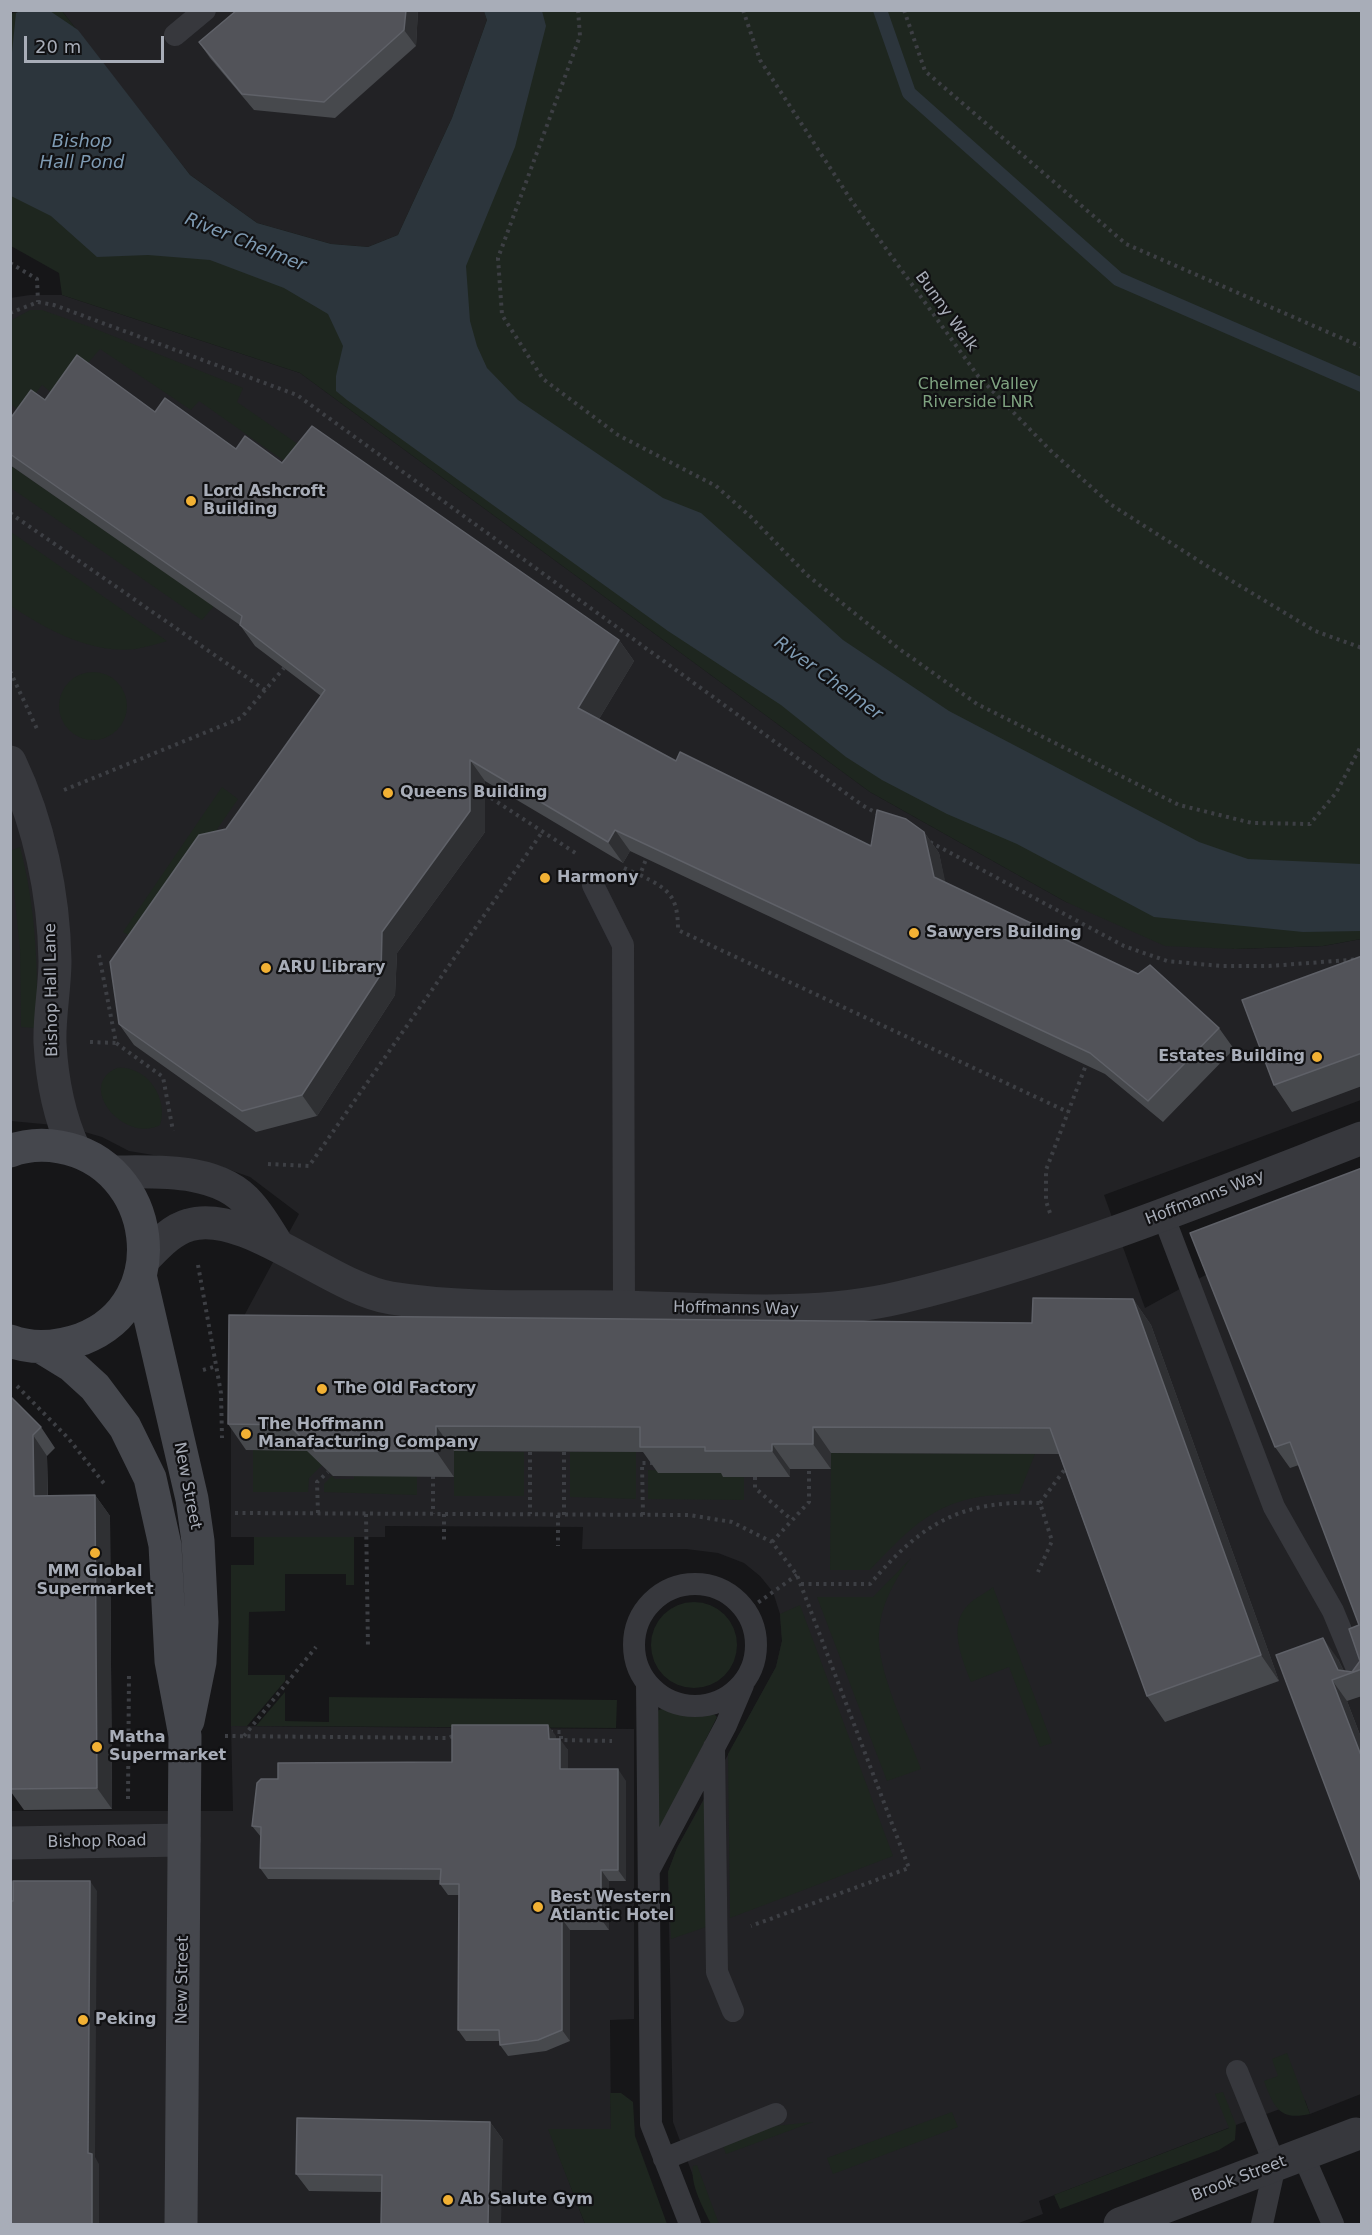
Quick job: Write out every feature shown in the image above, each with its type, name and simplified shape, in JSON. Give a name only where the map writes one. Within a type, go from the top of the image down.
[{"type":"main road","points":[[10,1151],[20,1147],[47,1145],[74,1149]]},
{"type":"main road","name":"New Street","points":[[74,1149],[94,1159],[112,1172],[132,1197],[143,1227],[142,1267],[192,1499],[198,1541],[202,1622],[200,1662],[185,1736],[181,2224]]},
{"type":"main road","points":[[26,1344],[67,1344],[99,1330],[113,1319],[130,1299],[142,1267]]},
{"type":"main road","name":"New Street","points":[[26,1344],[72,1366],[95,1387],[126,1427],[150,1478],[165,1545],[171,1661],[185,1736]]},
{"type":"street","name":"Bishop Hall Lane","points":[[10,762],[37,837],[49,899],[54,961],[50,1042],[64,1126],[74,1149]]},
{"type":"street","name":"Hoffmanns Way","points":[[190,1224],[227,1227],[276,1243],[338,1280],[386,1298],[446,1305],[798,1312],[899,1298],[1064,1250],[1163,1215],[1362,1138]]},
{"type":"street","name":"Hoffmanns Way","points":[[112,1172],[181,1172],[221,1184],[249,1203],[276,1243]]},
{"type":"street","points":[[142,1267],[168,1236],[190,1224]]},
{"type":"street","name":"Bishop Road","points":[[10,1843],[184,1840]]},
{"type":"street","name":"Brook Street","points":[[1120,2224],[1359,2132]]},
{"type":"lane","points":[[175,35],[205,10]]},
{"type":"lane","points":[[594,885],[623,945],[624,1307]]},
{"type":"lane","points":[[1163,1215],[1274,1507],[1333,1611],[1362,1681]]},
{"type":"lane","points":[[649,1871],[714,1747],[754,1662],[757,1645],[754,1628],[746,1611],[734,1598],[719,1589],[701,1584],[683,1585],[666,1591],[652,1601],[641,1616],[634,1641],[636,1662],[647,1684],[651,2124],[690,2224]]},
{"type":"lane","points":[[647,1684],[673,1702],[689,1706],[706,1706],[735,1692],[746,1678]]},
{"type":"lane","points":[[714,1747],[717,1972],[733,2012]]},
{"type":"lane","points":[[1237,2071],[1289,2160],[1334,2224]]},
{"type":"lane","points":[[663,2159],[776,2114]]},
{"type":"lane","points":[[1262,2224],[1289,2160]]},
{"type":"path","points":[[578,10],[580,36],[498,258],[502,315],[543,379],[618,435],[716,486],[751,517],[807,575],[898,648],[977,704],[1179,805],[1252,823],[1310,824],[1336,793],[1362,744]]},
{"type":"path","name":"Bunny Walk","points":[[743,10],[760,60],[851,200],[978,376],[1050,450],[1110,504],[1315,631],[1362,648]]},
{"type":"path","points":[[904,10],[925,71],[1126,244],[1362,347]]},
{"type":"path","points":[[10,263],[37,279],[38,302]]},
{"type":"path","points":[[10,313],[38,302],[54,305],[297,395],[862,805],[883,816]]},
{"type":"path","points":[[10,513],[265,690]]},
{"type":"path","points":[[65,790],[241,718],[284,668]]},
{"type":"path","points":[[10,671],[40,736]]},
{"type":"path","points":[[60,779],[67,801]]},
{"type":"path","points":[[491,798],[580,856]]},
{"type":"path","points":[[262,1164],[309,1167],[543,831]]},
{"type":"path","points":[[925,839],[1124,946],[1167,961],[1221,966],[1269,966],[1362,959]]},
{"type":"path","points":[[640,874],[651,849]]},
{"type":"path","points":[[613,865],[640,874],[664,887],[678,907],[678,930],[1068,1112]]},
{"type":"path","points":[[98,951],[116,1043],[163,1077],[181,1172]]},
{"type":"path","points":[[1064,1250],[1046,1201],[1046,1170],[1086,1065]]},
{"type":"path","points":[[173,1130],[184,1133]]},
{"type":"path","points":[[190,1224],[221,1393],[223,1448]]},
{"type":"path","points":[[10,1379],[68,1438],[111,1494]]},
{"type":"path","points":[[530,1452],[530,1514]]},
{"type":"path","points":[[564,1452],[564,1515]]},
{"type":"path","points":[[1040,1503],[1071,1461]]},
{"type":"path","points":[[643,1515],[642,1463],[658,1463]]},
{"type":"path","points":[[772,1542],[809,1502],[809,1469]]},
{"type":"path","points":[[318,1513],[317,1482],[328,1472]]},
{"type":"path","points":[[433,1476],[433,1514]]},
{"type":"path","points":[[755,1477],[755,1488],[792,1520]]},
{"type":"path","points":[[801,1584],[870,1584],[886,1564],[931,1525],[962,1511],[993,1503],[1040,1503]]},
{"type":"path","points":[[1038,1572],[1052,1541],[1040,1503]]},
{"type":"path","points":[[366,1514],[368,1648]]},
{"type":"path","points":[[444,1514],[444,1544]]},
{"type":"path","points":[[558,1515],[558,1546]]},
{"type":"path","points":[[746,1611],[797,1575]]},
{"type":"path","points":[[244,1737],[316,1647]]},
{"type":"path","points":[[127,1842],[129,1669]]},
{"type":"path","points":[[185,1736],[449,1738],[460,1732]]},
{"type":"path","points":[[539,1732],[561,1732],[562,1750]]},
{"type":"path","points":[[561,1740],[647,1741]]},
{"type":"shaded area","points":[[484,10],[487,20],[452,118],[398,235],[368,247],[331,244],[257,223],[190,175],[62,11]]},
{"type":"shaded area","points":[[30,295],[62,295],[300,373],[870,792],[1066,902],[1235,949],[1323,946],[1361,939],[1361,1100],[1104,1195],[1145,1308],[1211,1272],[1361,1179],[1361,2094],[1310,2114],[1305,2100],[1236,2125],[1039,2201],[1043,2214],[1016,2224],[711,2224],[673,2122],[668,1872],[677,1848],[776,1667],[782,1641],[780,1614],[773,1592],[760,1576],[744,1563],[718,1553],[686,1549],[582,1549],[583,1527],[385,1526],[385,1537],[231,1537],[231,1340],[299,1214],[250,1177],[219,1166],[129,1151],[102,1137],[64,1126],[11,1121],[10,298]]},
{"type":"shaded area","points":[[231,1726],[634,1729],[634,2019],[610,2020],[611,2129],[549,2129],[585,2224],[11,2224],[10,1811],[233,1811]]},
{"type":"green space","name":"Chelmer Valley Riverside LNR","points":[[22,11],[62,11],[190,175],[257,223],[331,244],[368,247],[398,235],[452,118],[487,20],[484,11],[1361,11],[1361,939],[1323,946],[1235,949],[1165,946],[1066,902],[870,792],[300,373],[62,295],[59,273],[11,246],[10,14]]},
{"type":"green space","points":[[30,310],[42,310],[93,328],[243,388],[237,402],[318,458],[304,475],[199,401],[191,410],[100,349],[58,398],[42,385],[21,413],[11,404],[10,321]]},
{"type":"green space","points":[[10,465],[214,606],[202,620],[11,488]]},
{"type":"green space","points":[[10,532],[167,641],[136,649],[102,648],[69,638],[11,606]]},
{"type":"green space","points":[[93,672],[106,674],[117,682],[125,693],[127,706],[125,719],[117,730],[106,738],[93,740],[80,738],[69,730],[61,719],[59,706],[61,693],[69,682],[80,674]]},
{"type":"green space","points":[[222,787],[238,799],[139,942],[123,932]]},
{"type":"green space","points":[[20,847],[33,915],[37,1028],[21,1027],[20,949],[10,851]]},
{"type":"green space","points":[[117,1068],[138,1072],[153,1086],[161,1105],[160,1125],[146,1129],[133,1127],[120,1120],[110,1110],[103,1099],[101,1087],[105,1076]]},
{"type":"green space","points":[[253,1450],[318,1451],[318,1461],[322,1465],[309,1478],[308,1492],[253,1492]]},
{"type":"green space","points":[[354,1451],[417,1451],[417,1495],[324,1492],[324,1484],[332,1476],[335,1479],[354,1479]]},
{"type":"green space","points":[[454,1451],[524,1452],[524,1496],[454,1496]]},
{"type":"green space","points":[[570,1452],[636,1452],[636,1499],[570,1497]]},
{"type":"green space","points":[[831,1453],[1035,1454],[1019,1494],[993,1495],[952,1504],[919,1523],[870,1570],[830,1570]]},
{"type":"green space","points":[[648,1470],[723,1473],[724,1477],[744,1477],[744,1500],[648,1499]]},
{"type":"green space","points":[[254,1537],[354,1537],[354,1585],[346,1585],[346,1574],[285,1574],[285,1611],[249,1612],[248,1675],[285,1675],[285,1681],[247,1726],[231,1726],[231,1565],[254,1565]]},
{"type":"green space","points":[[911,1558],[894,1584],[882,1612],[879,1648],[888,1683],[921,1769],[887,1781],[817,1597],[873,1597]]},
{"type":"green space","points":[[993,1587],[1052,1743],[1040,1747],[1009,1667],[971,1682],[967,1673],[958,1642],[959,1621],[962,1612],[969,1604]]},
{"type":"green space","points":[[686,1602],[702,1602],[725,1614],[734,1628],[737,1645],[734,1662],[725,1676],[702,1688],[686,1688],[670,1681],[658,1669],[651,1653],[651,1637],[658,1621],[670,1609]]},
{"type":"green space","points":[[800,1605],[893,1856],[730,1918],[728,1754],[776,1667],[782,1641],[780,1614]]},
{"type":"green space","points":[[285,1692],[285,1721],[329,1722],[329,1697],[617,1700],[616,1728],[256,1726]]},
{"type":"green space","points":[[662,1709],[686,1716],[714,1714],[717,1717],[659,1833],[656,1711]]},
{"type":"green space","points":[[706,1796],[709,1926],[671,1939],[668,1872],[677,1848]]},
{"type":"green space","points":[[1287,2053],[1310,2114],[1291,2115],[1279,2110],[1264,2081],[1278,2076],[1272,2059]]},
{"type":"green space","points":[[1223,2092],[1236,2125],[1235,2140],[1219,2150],[1060,2209],[1054,2195],[1229,2128],[1215,2094]]},
{"type":"green space","points":[[610,2093],[621,2093],[633,2102],[635,2136],[667,2224],[585,2224],[548,2129],[611,2129]]},
{"type":"green space","points":[[952,2112],[958,2127],[833,2174],[827,2158]]},
{"type":"green space","points":[[813,2122],[726,2154],[722,2143],[775,2126]]},
{"type":"green space","points":[[697,2165],[719,2224],[711,2224],[698,2196],[693,2181],[693,2166]]},
{"type":"water","points":[[22,10],[50,11],[78,30],[190,175],[257,223],[331,244],[368,247],[398,235],[452,118],[487,20],[484,11],[542,11],[546,26],[515,147],[466,266],[470,321],[477,346],[487,368],[518,400],[663,498],[701,513],[843,640],[949,711],[1199,842],[1248,859],[1361,864],[1361,931],[1303,932],[1154,917],[1017,844],[947,814],[882,780],[846,757],[781,705],[668,631],[336,391],[336,376],[343,346],[328,314],[284,288],[210,260],[148,255],[97,257],[51,216],[11,196],[10,72],[16,13]]},
{"type":"building","points":[[237,10],[406,10],[404,30],[324,102],[242,94],[199,42]]},
{"type":"building","points":[[77,355],[155,412],[165,398],[236,449],[245,436],[282,463],[312,426],[619,640],[578,708],[676,761],[680,752],[871,846],[877,810],[906,819],[924,832],[934,877],[1138,974],[1150,965],[1219,1028],[1148,1101],[1090,1053],[615,830],[608,842],[470,760],[470,811],[382,932],[381,974],[302,1095],[242,1111],[119,1024],[110,962],[199,835],[226,829],[325,690],[240,625],[242,616],[10,454],[10,419],[31,390],[45,400]]},
{"type":"building","points":[[1362,956],[1362,1053],[1274,1085],[1242,1000]]},
{"type":"building","points":[[1362,1168],[1362,1669],[1332,1680],[1362,1758],[1362,1884],[1276,1655],[1323,1638],[1338,1670],[1352,1672],[1360,1661],[1349,1629],[1359,1625],[1290,1442],[1275,1447],[1190,1233]]},
{"type":"building","points":[[1033,1298],[1133,1299],[1261,1655],[1147,1696],[1050,1428],[813,1427],[813,1444],[772,1444],[772,1451],[705,1451],[705,1447],[640,1447],[640,1427],[436,1426],[436,1451],[315,1451],[289,1425],[228,1424],[229,1315],[1032,1323]]},
{"type":"building","points":[[10,1396],[41,1427],[33,1435],[34,1496],[95,1495],[97,1788],[10,1789]]},
{"type":"building","name":"Best Western Atlantic Hotel","points":[[452,1725],[548,1725],[549,1739],[560,1739],[560,1769],[618,1769],[618,1870],[601,1870],[601,1919],[562,1919],[562,2030],[538,2040],[500,2045],[499,2030],[458,2030],[459,1884],[440,1884],[441,1869],[260,1868],[261,1827],[252,1826],[257,1783],[261,1779],[278,1779],[278,1763],[452,1762]]},
{"type":"building","points":[[13,1881],[90,1881],[88,2153],[92,2154],[92,2224],[10,2224],[10,1901],[13,1901]]},
{"type":"building","points":[[297,2118],[490,2122],[488,2224],[381,2224],[382,2175],[296,2174]]},
{"type":"waterway","points":[[880,10],[909,93],[1118,279],[1362,385]]},
{"type":"place","name":"Lord Ashcroft Building","points":[[191,501]]},
{"type":"place","name":"Queens Building","points":[[388,793]]},
{"type":"place","name":"Harmony","points":[[545,878]]},
{"type":"place","name":"Sawyers Building","points":[[914,933]]},
{"type":"place","name":"ARU Library","points":[[266,968]]},
{"type":"place","name":"Estates Building","points":[[1317,1057]]},
{"type":"place","name":"The Old Factory","points":[[322,1389]]},
{"type":"place","name":"The Hoffmann Manafacturing Company","points":[[246,1434]]},
{"type":"place","name":"MM Global Supermarket","points":[[95,1553]]},
{"type":"place","name":"Matha Supermarket","points":[[97,1747]]},
{"type":"place","name":"Best Western Atlantic Hotel","points":[[538,1907]]},
{"type":"place","name":"Peking","points":[[83,2020]]},
{"type":"place","name":"Ab Salute Gym","points":[[448,2200]]},
{"type":"water label","name":"Bishop Hall Pond","points":[[82,152]]},
{"type":"water label","name":"River Chelmer","points":[[245,243]]},
{"type":"water label","name":"River Chelmer","points":[[828,679]]}]
